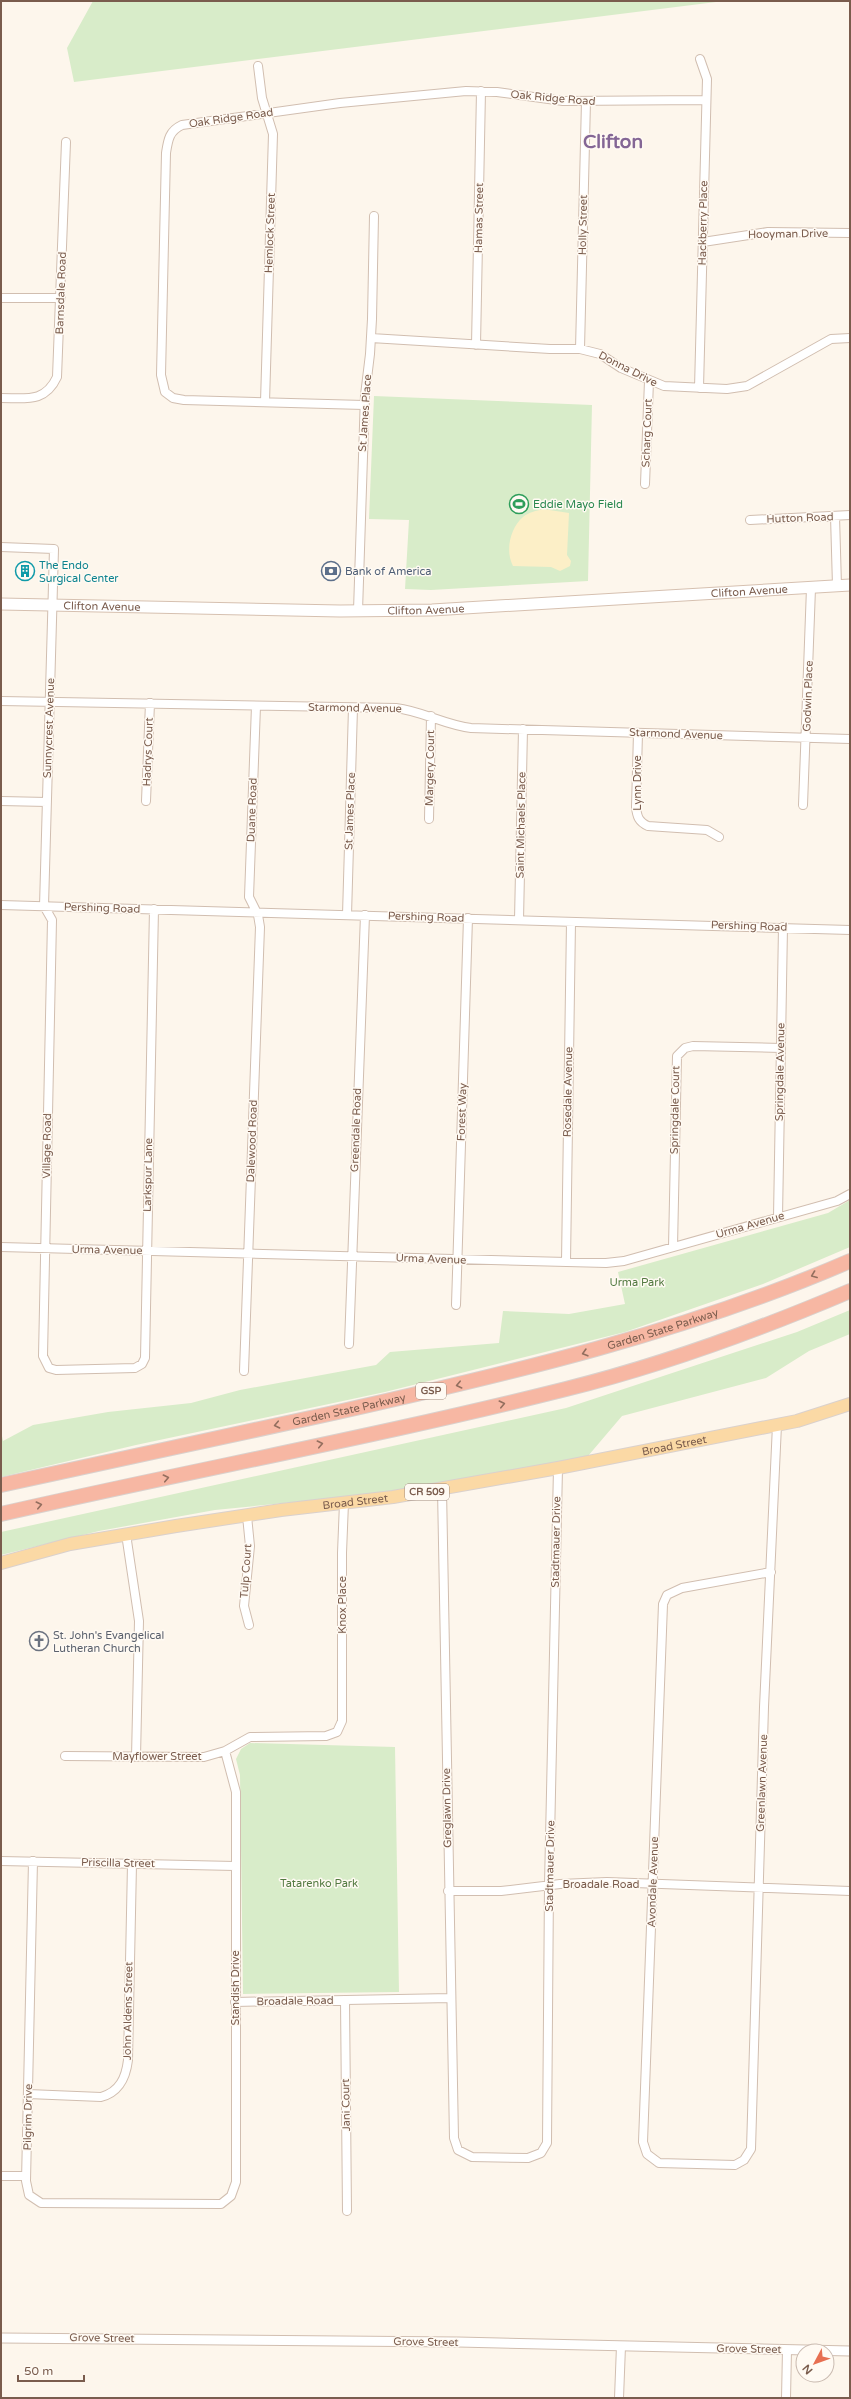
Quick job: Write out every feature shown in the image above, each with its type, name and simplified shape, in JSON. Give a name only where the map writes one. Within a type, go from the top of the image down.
[{"type":"highway","name":"Garden State Parkway","points":[[1,1485],[542,1365],[641,1337],[737,1305],[850,1261]]},
{"type":"highway","points":[[1,1514],[567,1389],[696,1350],[789,1317],[850,1291]]},
{"type":"main road","name":"Clifton Avenue","points":[[1,604],[358,611],[440,610],[850,586]]},
{"type":"main road","name":"Broad Street","points":[[1,1563],[63,1546],[126,1534],[442,1489],[558,1468],[797,1421],[850,1404]]},
{"type":"street","name":"Hackberry Place","points":[[699,388],[707,79],[700,59]]},
{"type":"street","name":"Hemlock Street","points":[[258,66],[266,113],[272,134],[265,402]]},
{"type":"street","name":"Oak Ridge Road","points":[[364,405],[173,398],[165,392],[161,375],[166,153],[171,133],[182,125],[266,113],[340,103],[481,91],[586,101],[706,100]]},
{"type":"street","name":"Hamas Street","points":[[476,345],[481,91]]},
{"type":"street","name":"Holly Street","points":[[580,349],[586,101]]},
{"type":"street","name":"Barnsdale Road","points":[[1,398],[35,398],[45,394],[52,386],[59,368],[66,142]]},
{"type":"street","name":"St James Place","points":[[358,611],[364,405],[371,338],[374,216]]},
{"type":"street","name":"Hooyman Drive","points":[[703,242],[768,232],[850,233]]},
{"type":"street","points":[[1,298],[61,298]]},
{"type":"street","name":"Donna Drive","points":[[371,338],[476,345],[580,349],[600,354],[649,381],[664,386],[738,389],[832,340],[850,338]]},
{"type":"street","name":"Scharg Court","points":[[645,484],[649,381]]},
{"type":"street","points":[[835,516],[837,586]]},
{"type":"street","name":"Hutton Road","points":[[750,520],[850,516]]},
{"type":"street","name":"Sunnycrest Avenue","points":[[1,547],[54,549],[44,906]]},
{"type":"street","name":"Godwin Place","points":[[803,805],[811,588]]},
{"type":"street","name":"Starmond Avenue","points":[[1,701],[396,708],[431,716],[457,726],[850,739]]},
{"type":"street","name":"Hadrys Court","points":[[146,801],[150,704]]},
{"type":"street","name":"Duane Road","points":[[256,706],[249,897],[256,912]]},
{"type":"street","name":"St James Place","points":[[347,915],[353,708]]},
{"type":"street","name":"Margery Court","points":[[429,819],[431,716]]},
{"type":"street","name":"Saint Michaels Place","points":[[518,920],[523,729]]},
{"type":"street","name":"Lynn Drive","points":[[638,733],[636,816],[641,823],[648,826],[707,830],[719,837]]},
{"type":"street","points":[[1,801],[47,802]]},
{"type":"street","name":"Pershing Road","points":[[1,905],[850,930]]},
{"type":"street","name":"Village Road","points":[[44,906],[52,920],[43,1356],[49,1368],[67,1370]]},
{"type":"street","name":"Larkspur Lane","points":[[67,1370],[135,1368],[144,1361],[154,909]]},
{"type":"street","name":"Dalewood Road","points":[[244,1371],[260,927],[256,912]]},
{"type":"street","name":"Greendale Road","points":[[349,1344],[351,1256],[365,915]]},
{"type":"street","name":"Forest Way","points":[[456,1305],[468,918]]},
{"type":"street","name":"Rosedale Avenue","points":[[566,1262],[571,922]]},
{"type":"street","name":"Springdale Avenue","points":[[778,1217],[783,927]]},
{"type":"street","name":"Springdale Court","points":[[673,1247],[677,1056],[685,1048],[693,1046],[781,1048]]},
{"type":"street","name":"Urma Avenue","points":[[1,1247],[566,1262],[624,1261],[837,1201],[850,1194]]},
{"type":"street","name":"Greenlawn Avenue","points":[[751,2140],[776,1425]]},
{"type":"street","name":"Stadtmauer Drive","points":[[453,2128],[454,2138],[458,2150],[472,2157],[528,2158],[541,2153],[547,2143],[549,1885],[558,1468]]},
{"type":"street","name":"Greglawn Drive","points":[[442,1489],[453,2128]]},
{"type":"street","name":"Knox Place","points":[[342,1707],[342,1553],[344,1503]]},
{"type":"street","name":"Tulp Court","points":[[247,1516],[250,1546],[244,1606],[249,1625]]},
{"type":"street","points":[[126,1534],[139,1622],[136,1757]]},
{"type":"street","name":"Avondale Avenue","points":[[751,2140],[748,2156],[735,2165],[659,2163],[651,2158],[644,2149],[662,1611],[664,1599],[671,1591],[771,1572]]},
{"type":"street","name":"Mayflower Street","points":[[65,1756],[204,1757],[225,1751],[250,1737],[333,1735],[341,1727],[342,1707]]},
{"type":"street","name":"Standish Drive","points":[[204,2205],[221,2204],[228,2200],[233,2193],[236,2182],[236,1792],[225,1751]]},
{"type":"street","name":"Priscilla Street","points":[[1,1861],[235,1866]]},
{"type":"street","name":"Pilgrim Drive","points":[[33,1861],[26,2176],[29,2195],[41,2203],[204,2205]]},
{"type":"street","name":"John Aldens Street","points":[[28,2094],[101,2096],[110,2094],[123,2081],[128,2060],[132,1864]]},
{"type":"street","name":"Broadale Road","points":[[448,1891],[501,1891],[549,1885],[607,1882],[850,1891]]},
{"type":"street","name":"Broadale Road","points":[[235,2002],[451,1998]]},
{"type":"street","name":"Jani Court","points":[[345,2000],[347,2211]]},
{"type":"street","points":[[1,2176],[26,2176]]},
{"type":"street","name":"Grove Street","points":[[1,2338],[324,2340],[850,2351]]},
{"type":"street","points":[[619,2398],[621,2346]]},
{"type":"street","points":[[786,2398],[787,2350]]},
{"type":"green space","points":[[93,1],[724,1],[74,82],[67,48]]},
{"type":"green space","points":[[374,396],[592,405],[588,581],[431,590],[405,589],[409,520],[369,519]]},
{"type":"green space","name":"Urma Park","points":[[850,1200],[850,1247],[763,1284],[625,1332],[385,1392],[136,1445],[1,1477],[1,1431],[3,1441],[33,1425],[108,1412],[191,1403],[240,1390],[376,1365],[390,1352],[499,1343],[503,1311],[569,1314],[625,1304],[618,1272],[828,1213]]},
{"type":"green space","points":[[850,1310],[850,1334],[809,1351],[766,1378],[622,1416],[588,1456],[482,1477],[375,1494],[215,1510],[99,1531],[1,1555],[1,1532],[566,1408],[797,1332]]},
{"type":"green space","name":"Tatarenko Park","points":[[250,1743],[395,1747],[399,1992],[243,1994],[240,1775],[236,1759],[241,1749]]},
{"type":"sand","points":[[543,509],[569,513],[567,555],[571,561],[570,566],[560,571],[551,567],[513,566],[509,554],[509,547],[515,527],[525,515]]},
{"type":"place","name":"Eddie Mayo Field","points":[[519,504]]},
{"type":"place","name":"The Endo Surgical Center","points":[[25,571]]},
{"type":"place","name":"Bank of America","points":[[331,571]]},
{"type":"place","name":"St. John's Evangelical Lutheran Church","points":[[39,1641]]},
{"type":"district","name":"Clifton","points":[[613,142]]}]
